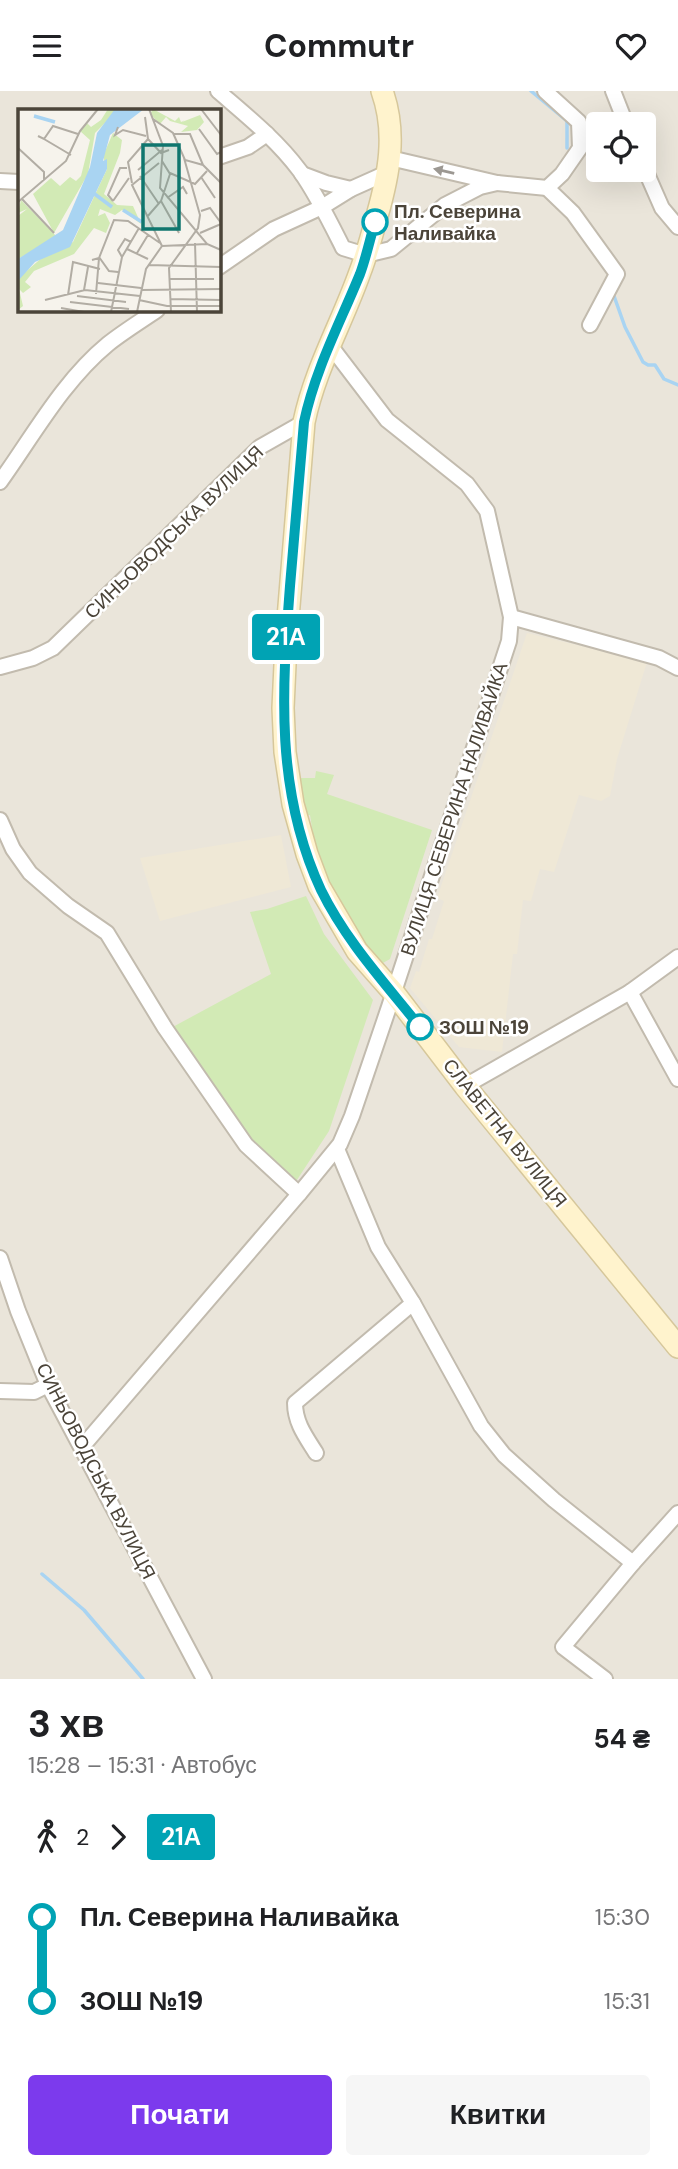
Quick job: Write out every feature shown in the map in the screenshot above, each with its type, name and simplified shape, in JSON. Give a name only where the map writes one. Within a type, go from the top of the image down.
[{"type":"main road","points":[[304,422],[309,399],[329,344],[360,274],[390,165],[391,138],[387,103],[382,91]]},
{"type":"main road","name":"СЛАВЕТНА ВУЛИЦЯ","points":[[304,422],[283,708],[285,752],[298,824],[320,886],[357,951],[394,993],[465,1086],[678,1347]]},
{"type":"street","points":[[218,91],[267,134],[302,174],[344,248],[366,255],[391,249],[444,205],[480,187],[497,183]]},
{"type":"street","points":[[545,91],[579,122],[580,148],[562,174],[547,188]]},
{"type":"street","points":[[613,91],[621,112]]},
{"type":"street","points":[[220,156],[248,147],[267,134]]},
{"type":"street","points":[[220,266],[274,229],[321,207],[390,165],[497,183],[547,188],[573,213],[617,274],[590,325]]},
{"type":"street","points":[[302,174],[351,189]]},
{"type":"street","points":[[0,181],[18,182]]},
{"type":"street","points":[[651,182],[662,208],[678,227]]},
{"type":"street","points":[[0,482],[82,369],[108,344],[156,311]]},
{"type":"street","name":"ВУЛИЦЯ СЕВЕРИНА НАЛИВАЙКА","points":[[82,1447],[337,1149],[352,1116],[394,993],[509,641],[511,617],[487,511],[467,484],[387,420],[329,344]]},
{"type":"street","name":"СИНЬОВОДСЬКА ВУЛИЦЯ","points":[[0,667],[33,658],[53,648],[260,447],[304,422]]},
{"type":"street","points":[[511,617],[659,658],[678,668]]},
{"type":"street","points":[[0,820],[13,849],[30,873],[68,906],[107,933],[166,1028],[246,1145],[299,1194]]},
{"type":"street","points":[[465,1086],[630,992],[678,957]]},
{"type":"street","points":[[630,992],[678,1079]]},
{"type":"street","points":[[337,1149],[378,1247],[413,1303],[481,1426],[504,1455],[554,1500],[633,1563]]},
{"type":"street","name":"СИНЬОВОДСЬКА ВУЛИЦЯ","points":[[0,1258],[48,1385],[205,1679]]},
{"type":"street","points":[[316,1453],[300,1428],[295,1403],[413,1303]]},
{"type":"street","points":[[0,1391],[34,1392],[48,1385]]},
{"type":"street","points":[[605,1679],[563,1647],[678,1513]]},
{"type":"shaded area","points":[[0,91],[678,91],[678,1679],[0,1679]]},
{"type":"shaded area","points":[[527,633],[647,662],[617,759],[610,796],[601,801],[579,795],[554,872],[540,869],[531,901],[523,900],[517,954],[513,954],[502,1052],[459,1047],[410,988],[416,971],[419,972],[429,939],[432,939],[444,901],[437,898]]},
{"type":"shaded area","points":[[281,835],[291,887],[160,921],[140,858]]},
{"type":"green space","points":[[316,771],[334,775],[327,794],[432,830],[390,959],[381,964],[335,894],[321,864],[310,815],[302,816],[296,778],[315,778]]},
{"type":"green space","points":[[306,896],[324,934],[373,1000],[329,1131],[293,1186],[248,1144],[169,1029],[271,974],[250,912]]},
{"type":"waterway","points":[[531,91],[567,121],[567,148]]},
{"type":"waterway","points":[[614,296],[625,327],[643,362],[655,365],[664,379],[678,385]]},
{"type":"waterway","points":[[42,1574],[84,1610],[143,1679]]},
{"type":"bus line","name":"21А","points":[[375,222],[361,271],[329,344],[309,399],[304,422],[286,642],[283,708],[285,752],[298,824],[323,894],[357,951],[420,1027]]},
{"type":"place","name":"Пл. Северина Наливайка","points":[[375,222]]},
{"type":"place","name":"ЗОШ №19","points":[[420,1027]]}]
